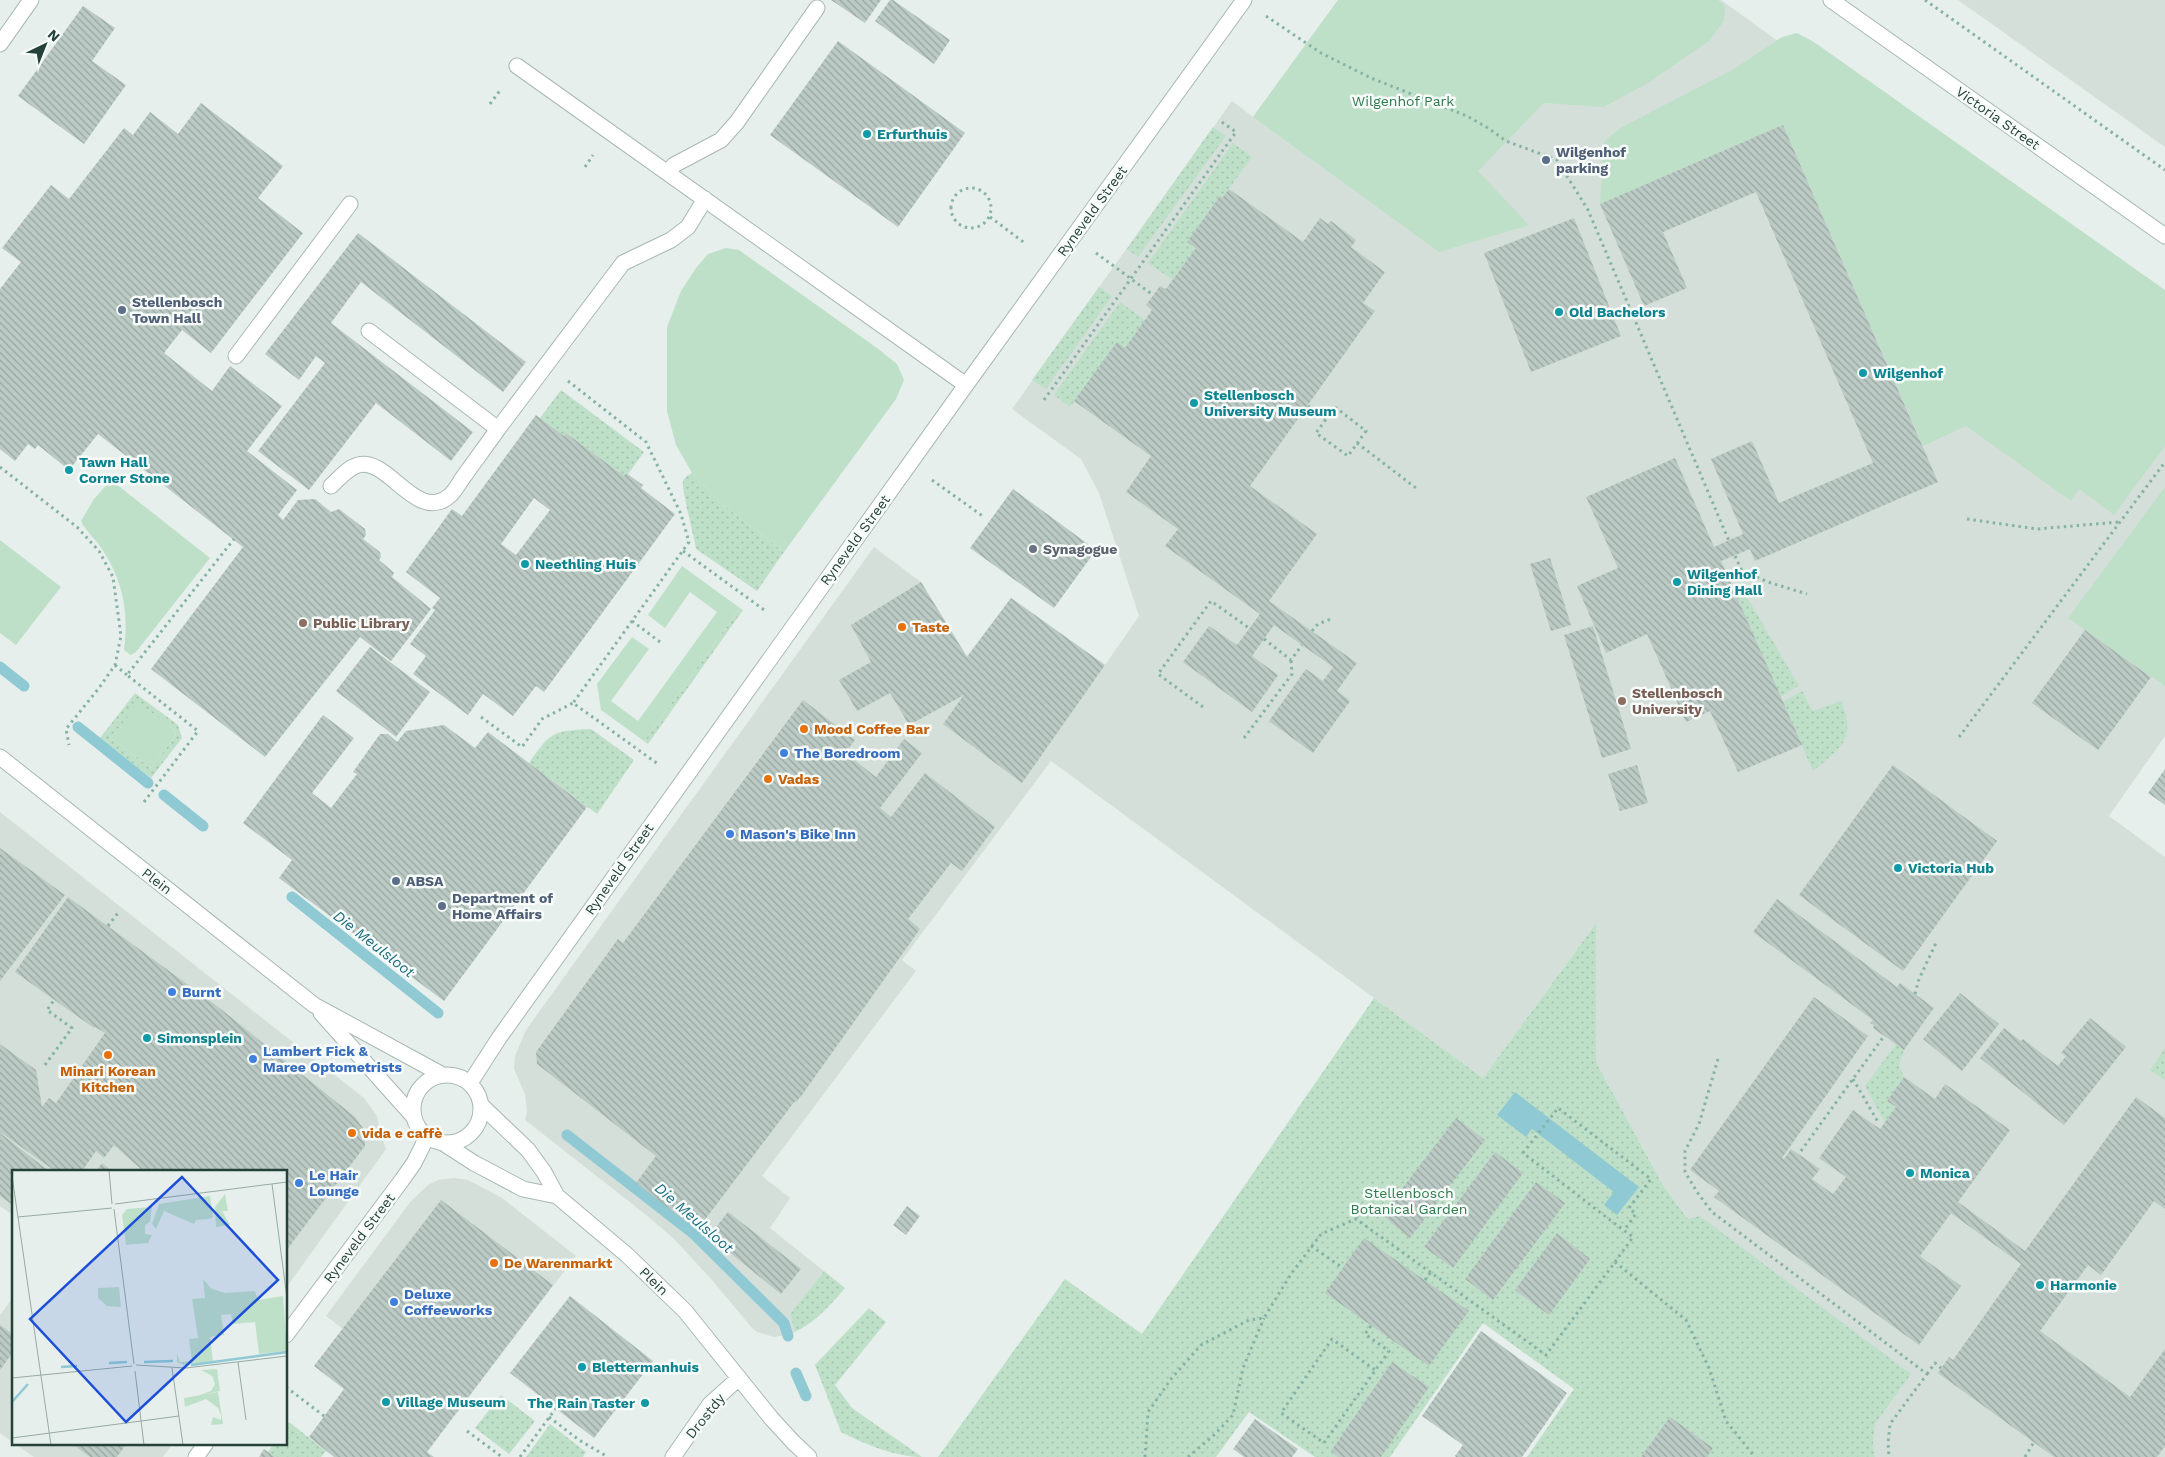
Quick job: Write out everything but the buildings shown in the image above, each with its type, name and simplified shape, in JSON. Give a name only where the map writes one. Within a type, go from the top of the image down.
[{"type":"street","points":[[0,44],[31,0]]},
{"type":"street","name":"Ryneveld Street","points":[[470,1083],[499,1038],[1244,0]]},
{"type":"street","name":"Victoria Street","points":[[1831,0],[2165,236]]},
{"type":"street","points":[[668,172],[674,165],[721,140],[737,122],[817,8]]},
{"type":"street","points":[[517,66],[966,385]]},
{"type":"street","points":[[331,486],[352,467],[366,464],[376,468],[417,498],[430,503],[436,503],[449,497],[622,263],[671,240],[688,227],[705,199]]},
{"type":"street","points":[[236,356],[350,204]]},
{"type":"street","points":[[369,331],[498,429]]},
{"type":"street","name":"Plein","points":[[0,757],[314,1005],[413,1116]]},
{"type":"street","name":"Plein","points":[[314,1005],[442,1074]]},
{"type":"street","points":[[442,1074],[452,1074],[470,1083],[476,1089],[482,1106],[481,1116],[471,1133],[463,1140],[454,1143],[443,1143],[427,1137],[416,1124],[413,1116],[412,1105],[416,1094],[426,1081],[442,1074]]},
{"type":"street","name":"Plein","points":[[482,1106],[528,1150],[544,1172],[557,1196],[627,1255],[685,1311],[792,1442],[810,1457]]},
{"type":"street","name":"Ryneveld Street","points":[[288,1332],[402,1180],[427,1137]]},
{"type":"street","name":"Plein","points":[[443,1143],[474,1163],[523,1189],[557,1196]]},
{"type":"street","name":"Drostdy","points":[[674,1457],[710,1404],[739,1378]]},
{"type":"street","points":[[196,1457],[205,1444]]},
{"type":"path","points":[[1925,0],[2165,170]]},
{"type":"path","points":[[1266,15],[1320,52],[1371,78],[1467,116],[1506,141],[1557,160],[1588,210],[1729,541]]},
{"type":"path","points":[[1044,400],[1236,132],[1219,120]]},
{"type":"path","points":[[969,188],[979,190],[988,196],[991,206],[990,217],[983,225],[973,229],[962,227],[954,220],[950,211],[952,200],[959,192],[969,188]]},
{"type":"path","points":[[990,217],[1026,244]]},
{"type":"path","points":[[1093,251],[1153,295]]},
{"type":"path","points":[[481,717],[522,747],[542,719],[573,703],[689,542],[681,514],[646,442],[578,389]]},
{"type":"path","points":[[1308,406],[1326,419]]},
{"type":"path","points":[[1334,408],[1366,431],[1348,456],[1316,433],[1326,419],[1334,408]]},
{"type":"path","points":[[1357,443],[1416,488]]},
{"type":"path","points":[[1959,737],[2165,462]]},
{"type":"path","points":[[0,467],[77,527],[99,551],[113,578],[121,636],[115,664],[99,688],[66,729],[70,745]]},
{"type":"path","points":[[929,478],[984,517]]},
{"type":"path","points":[[1967,519],[2037,530],[2119,522]]},
{"type":"path","points":[[127,675],[234,539]]},
{"type":"path","points":[[683,551],[767,612]]},
{"type":"path","points":[[1735,556],[1742,571],[1768,582],[1807,594]]},
{"type":"path","points":[[1204,707],[1158,674],[1211,601],[1249,628]]},
{"type":"path","points":[[1312,632],[1318,624],[1331,619]]},
{"type":"path","points":[[632,621],[660,642]]},
{"type":"path","points":[[1264,639],[1291,660]]},
{"type":"path","points":[[1244,738],[1292,674],[1291,660],[1302,646]]},
{"type":"path","points":[[115,664],[198,731],[144,802]]},
{"type":"path","points":[[573,703],[658,764]]},
{"type":"path","points":[[108,926],[118,913]]},
{"type":"path","points":[[1915,994],[1919,979],[1936,943]]},
{"type":"path","points":[[45,1065],[72,1028],[47,1010],[54,1000]]},
{"type":"path","points":[[1801,1152],[1884,1036]]},
{"type":"path","points":[[1718,1059],[1699,1124],[1685,1150],[1685,1172],[1697,1192],[1712,1212],[1927,1374]]},
{"type":"path","points":[[1853,1079],[1878,1122]]},
{"type":"path","points":[[1188,1457],[1213,1436],[1233,1415],[1243,1368],[1264,1318],[1291,1274],[1321,1234],[1356,1219],[1546,1355],[1633,1237],[1523,1153],[1558,1108],[1650,1179],[1629,1208],[1636,1214],[1624,1230]]},
{"type":"path","points":[[1311,1246],[1343,1268]]},
{"type":"path","points":[[1614,1262],[1686,1320],[1709,1368],[1726,1421],[1755,1457]]},
{"type":"path","points":[[1425,1280],[1431,1272]]},
{"type":"path","points":[[1145,1457],[1148,1412],[1171,1379],[1201,1345],[1249,1320],[1264,1318]]},
{"type":"path","points":[[1371,1326],[1365,1334],[1389,1351],[1324,1444],[1280,1413],[1332,1339],[1375,1370]]},
{"type":"path","points":[[1889,1457],[1890,1424],[1935,1363],[1941,1368]]},
{"type":"path","points":[[288,1389],[324,1416]]},
{"type":"path","points":[[520,1457],[556,1408]]},
{"type":"path","points":[[549,1417],[579,1440],[608,1457]]},
{"type":"path","points":[[467,1431],[502,1457]]},
{"type":"path","points":[[2025,1457],[2034,1442]]},
{"type":"shaded area","name":"Stellenbosch University","points":[[1338,0],[1721,0],[2165,319],[2165,736],[2109,816],[2165,857],[2165,1457],[1866,1457],[1663,1185],[1596,1062],[1595,924],[1483,1078],[1051,761],[902,960],[916,971],[762,1176],[790,1198],[770,1228],[824,1271],[790,1314],[795,1332],[774,1337],[757,1332],[673,1238],[525,1120],[527,1111],[525,1094],[514,1069],[515,1056],[526,1030],[874,547],[921,582],[967,656],[1011,598],[1105,665],[1139,616],[1099,493],[1081,459],[1012,409],[1232,101],[1253,117]]},
{"type":"shaded area","points":[[1958,0],[2165,0],[2165,147]]},
{"type":"shaded area","points":[[0,812],[364,1098],[377,1116],[386,1149],[288,1285],[288,1170],[12,1170],[12,1215],[0,1206]]},
{"type":"shaded area","points":[[454,1178],[468,1180],[502,1198],[576,1256],[455,1415],[326,1316],[411,1201],[428,1185],[438,1180]]},
{"type":"shaded area","points":[[12,1299],[12,1442],[0,1433],[0,1315]]},
{"type":"shaded area","points":[[15,1444],[172,1444],[163,1457],[34,1457]]},
{"type":"green space","name":"Wilgenhof Park","points":[[1338,0],[1718,0],[1725,6],[1724,21],[1709,41],[1648,83],[1604,107],[1544,103],[1478,171],[1529,225],[1439,252],[1253,117]]},
{"type":"green space","points":[[1797,33],[1814,42],[2165,290],[2165,446],[2114,515],[2079,489],[2071,501],[1966,426],[1923,446],[1783,125],[1600,204],[1604,142],[1620,128],[1734,69],[1782,37]]},
{"type":"green space","points":[[1213,127],[1226,136],[1138,257],[1127,249]]},
{"type":"green space","points":[[1233,143],[1252,157],[1188,241],[1196,248],[1173,280],[1148,263]]},
{"type":"green space","points":[[726,248],[739,250],[877,348],[897,364],[904,380],[896,399],[784,552],[717,500],[692,473],[676,445],[667,411],[667,327],[681,291],[696,268],[708,254]]},
{"type":"green space","points":[[1099,287],[1112,296],[1046,389],[1032,380]]},
{"type":"green space","points":[[1120,302],[1145,320],[1125,348],[1117,343],[1070,407],[1054,395]]},
{"type":"green space","points":[[561,390],[644,452],[628,474],[626,473],[624,476],[566,433],[564,436],[540,418]]},
{"type":"green space","points":[[692,473],[717,500],[784,552],[757,591],[696,549],[683,485],[685,478]]},
{"type":"green space","points":[[111,480],[210,558],[136,652],[131,655],[124,650],[126,623],[120,585],[102,549],[81,521],[94,499]]},
{"type":"green space","points":[[2165,487],[2165,686],[2068,618]]},
{"type":"green space","points":[[0,540],[61,587],[16,645],[0,633]]},
{"type":"green space","points":[[682,566],[740,608],[644,741],[601,710],[597,684],[632,637],[649,649],[611,701],[638,721],[717,612],[690,592],[665,628],[648,615]]},
{"type":"green space","points":[[1740,594],[1746,597],[1751,604],[1799,686],[1780,697],[1736,596]]},
{"type":"green space","points":[[740,608],[743,610],[648,744],[644,741]]},
{"type":"green space","points":[[1802,691],[1813,711],[1841,701],[1846,714],[1847,734],[1844,742],[1813,771],[1783,702]]},
{"type":"green space","points":[[135,693],[178,725],[182,738],[151,778],[100,738]],"holes":[[[139,703],[175,730],[176,735],[151,768],[111,738]]]},
{"type":"green space","points":[[139,702],[175,730],[176,735],[151,768],[111,738]]},
{"type":"green space","points":[[591,729],[634,760],[597,814],[529,763],[543,744],[554,735],[560,732]]},
{"type":"green space","name":"Stellenbosch Botanical Garden","points":[[1596,923],[1596,1062],[1663,1185],[1688,1219],[1700,1216],[1911,1374],[1875,1424],[1873,1443],[1875,1457],[1527,1457],[1574,1389],[1483,1323],[1390,1457],[1315,1457],[1249,1412],[1216,1457],[938,1457],[1065,1279],[1142,1334],[1374,998],[1483,1078]]},
{"type":"green space","points":[[1896,1044],[1904,1050],[1899,1065],[1904,1077],[1887,1101],[1896,1107],[1885,1123],[1865,1086]]},
{"type":"green space","points":[[2165,1048],[2165,1080],[2150,1070]]},
{"type":"green space","points":[[824,1271],[845,1288],[822,1313],[795,1332],[790,1314]]},
{"type":"green space","points":[[869,1308],[886,1322],[835,1385],[852,1408],[922,1457],[902,1455],[880,1449],[841,1432],[815,1365]]},
{"type":"green space","points":[[501,1395],[535,1421],[509,1454],[475,1428]]},
{"type":"green space","points":[[289,1422],[326,1451],[321,1457],[275,1457],[268,1452],[273,1444],[288,1444]]},
{"type":"green space","points":[[550,1424],[586,1452],[583,1457],[526,1457]]},
{"type":"water","points":[[1515,1092],[1639,1187],[1617,1215],[1604,1205],[1614,1192],[1532,1129],[1526,1137],[1497,1115]]},
{"type":"waterway","name":"Die Meulsloot","points":[[0,667],[24,686]]},
{"type":"waterway","name":"Die Meulsloot","points":[[78,727],[148,783]]},
{"type":"waterway","name":"Die Meulsloot","points":[[164,795],[203,826]]},
{"type":"waterway","name":"Die Meulsloot","points":[[292,897],[438,1013]]},
{"type":"waterway","name":"Die Meulsloot","points":[[567,1135],[694,1234],[784,1323],[788,1336]]},
{"type":"waterway","name":"Die Meulsloot","points":[[796,1373],[806,1396]]},
{"type":"place","name":"Erfurthuis","points":[[867,134]]},
{"type":"place","name":"Wilgenhof parking","points":[[1546,160]]},
{"type":"place","name":"Stellenbosch Town Hall","points":[[122,310]]},
{"type":"place","name":"Old Bachelors","points":[[1559,312]]},
{"type":"place","name":"Wilgenhof","points":[[1863,373]]},
{"type":"place","name":"Stellenbosch University Museum","points":[[1194,403]]},
{"type":"place","name":"Tawn Hall Corner Stone","points":[[69,470]]},
{"type":"place","name":"Synagogue","points":[[1033,549]]},
{"type":"place","name":"Neethling Huis","points":[[525,564]]},
{"type":"place","name":"Wilgenhof Dining Hall","points":[[1677,582]]},
{"type":"place","name":"Public Library","points":[[303,623]]},
{"type":"place","name":"Taste","points":[[902,627]]},
{"type":"place","name":"Stellenbosch University","points":[[1622,701]]},
{"type":"place","name":"Mood Coffee Bar","points":[[804,729]]},
{"type":"place","name":"The Boredroom","points":[[784,753]]},
{"type":"place","name":"Vadas","points":[[768,779]]},
{"type":"place","name":"Mason's Bike Inn","points":[[730,834]]},
{"type":"place","name":"Victoria Hub","points":[[1898,868]]},
{"type":"place","name":"ABSA","points":[[396,881]]},
{"type":"place","name":"Department of Home Affairs","points":[[442,906]]},
{"type":"place","name":"Burnt","points":[[172,992]]},
{"type":"place","name":"Simonsplein","points":[[147,1038]]},
{"type":"place","name":"Minari Korean Kitchen","points":[[108,1055]]},
{"type":"place","name":"Lambert Fick & Maree Optometrists","points":[[253,1059]]},
{"type":"place","name":"vida e caffè","points":[[352,1133]]},
{"type":"place","name":"Monica","points":[[1910,1173]]},
{"type":"place","name":"Le Hair Lounge","points":[[299,1183]]},
{"type":"place","name":"De Warenmarkt","points":[[494,1263]]},
{"type":"place","name":"Harmonie","points":[[2040,1285]]},
{"type":"place","name":"Deluxe Coffeeworks","points":[[394,1302]]},
{"type":"place","name":"Blettermanhuis","points":[[582,1367]]},
{"type":"place","name":"Village Museum","points":[[386,1402]]},
{"type":"place","name":"The Rain Taster","points":[[645,1403]]}]
